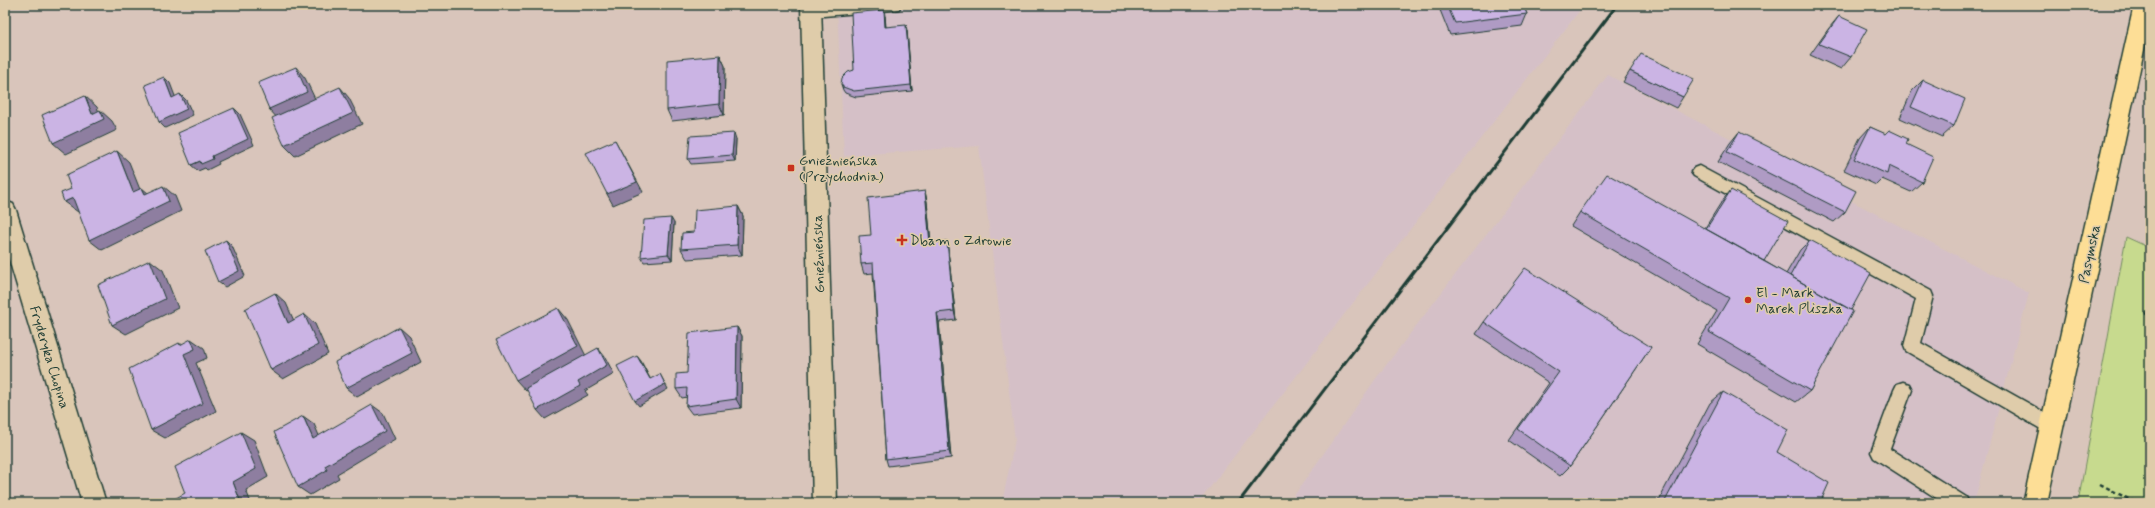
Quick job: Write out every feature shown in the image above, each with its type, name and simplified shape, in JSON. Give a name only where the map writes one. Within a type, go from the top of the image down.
[{"type":"main road","name":"Pasymska","points":[[2035,503],[2144,5]]},
{"type":"street","name":"Gnieźnieńska","points":[[812,9],[825,503]]},
{"type":"street","name":"Fryderyka Chopina","points":[[5,210],[94,503]]},
{"type":"lane","points":[[812,9],[894,5]]},
{"type":"lane","points":[[1699,172],[1925,296],[1912,346],[2052,426]]},
{"type":"lane","points":[[1903,390],[1880,452],[1960,503]]},
{"type":"path","points":[[2145,313],[2150,316]]},
{"type":"path","points":[[2100,484],[2136,503]]},
{"type":"shaded area","points":[[837,5],[1584,5],[1198,503],[1002,503],[1015,440],[979,146],[844,156]]},
{"type":"shaded area","points":[[1608,75],[2029,293],[1974,503],[1289,503],[1377,377]]},
{"type":"green space","points":[[2126,237],[2150,248],[2150,503],[2078,503]]},
{"type":"building","points":[[1447,5],[1523,5],[1527,14],[1455,23]]},
{"type":"building","points":[[884,10],[885,27],[906,25],[911,85],[854,91],[843,87],[841,84],[842,78],[848,72],[854,70],[851,13]]},
{"type":"building","points":[[1839,16],[1867,29],[1851,57],[1819,44]]},
{"type":"building","points":[[1641,54],[1694,79],[1683,97],[1630,71]]},
{"type":"building","points":[[720,55],[719,104],[667,110],[667,60]]},
{"type":"building","points":[[296,67],[307,92],[269,109],[258,83]]},
{"type":"building","points":[[164,77],[172,98],[180,94],[187,109],[159,122],[145,85]]},
{"type":"building","points":[[1923,80],[1965,99],[1954,126],[1911,107]]},
{"type":"building","points":[[340,87],[353,113],[284,145],[272,118]]},
{"type":"building","points":[[85,96],[92,114],[100,110],[104,119],[53,143],[42,115]]},
{"type":"building","points":[[234,108],[248,139],[212,156],[213,159],[201,164],[200,161],[191,165],[178,133]]},
{"type":"building","points":[[1870,127],[1886,134],[1889,130],[1908,139],[1906,144],[1933,157],[1922,182],[1889,166],[1887,174],[1854,159]]},
{"type":"building","points":[[1739,132],[1856,191],[1845,212],[1727,152]]},
{"type":"building","points":[[734,133],[732,155],[688,159],[690,136]]},
{"type":"building","points":[[615,140],[637,182],[607,194],[586,153]]},
{"type":"building","points":[[117,151],[133,192],[142,188],[145,194],[163,186],[169,201],[89,240],[73,198],[64,202],[61,193],[71,189],[66,175]]},
{"type":"building","name":"El - Mark Marek Pliszka","points":[[1607,174],[1853,311],[1810,391],[1709,332],[1729,298],[1580,212]]},
{"type":"building","points":[[1731,190],[1788,221],[1764,261],[1706,229]]},
{"type":"building","points":[[925,191],[930,243],[947,241],[954,311],[937,313],[949,451],[886,459],[873,263],[861,264],[859,236],[871,235],[868,198]]},
{"type":"building","points":[[738,206],[737,245],[681,249],[682,233],[694,232],[695,210]]},
{"type":"building","points":[[671,218],[668,254],[641,257],[644,220]]},
{"type":"building","points":[[226,240],[239,271],[218,282],[205,251]]},
{"type":"building","points":[[1810,240],[1871,273],[1851,310],[1790,276]]},
{"type":"building","points":[[150,260],[165,299],[112,325],[98,285]]},
{"type":"building","points":[[1525,268],[1651,347],[1570,466],[1518,429],[1559,372],[1484,322]]},
{"type":"building","points":[[275,293],[288,323],[304,314],[318,345],[271,370],[245,309]]},
{"type":"building","points":[[558,308],[578,346],[516,380],[496,340]]},
{"type":"building","points":[[399,327],[412,353],[346,388],[335,362]]},
{"type":"building","points":[[737,327],[736,399],[686,406],[687,388],[676,389],[676,374],[687,373],[689,333]]},
{"type":"building","points":[[191,339],[195,349],[184,354],[203,403],[151,430],[129,369],[179,343],[180,345]]},
{"type":"building","points":[[598,348],[607,365],[578,382],[580,386],[537,410],[526,388]]},
{"type":"building","points":[[637,356],[650,379],[660,374],[665,384],[635,401],[617,366]]},
{"type":"building","points":[[1723,392],[1788,430],[1777,452],[1829,483],[1820,503],[1664,503]]},
{"type":"building","points":[[372,405],[385,431],[325,466],[327,470],[298,487],[274,432],[303,416],[313,439]]},
{"type":"building","points":[[241,432],[256,469],[233,482],[241,503],[172,503],[171,501],[185,493],[175,467]]},
{"type":"railway","points":[[1238,503],[1617,5]]},
{"type":"place","name":"Gnieźnieńska (Przychodnia)","points":[[791,168]]},
{"type":"place","name":"Dbam o Zdrowie","points":[[902,240]]},
{"type":"place","name":"El - Mark Marek Pliszka","points":[[1748,300]]}]
